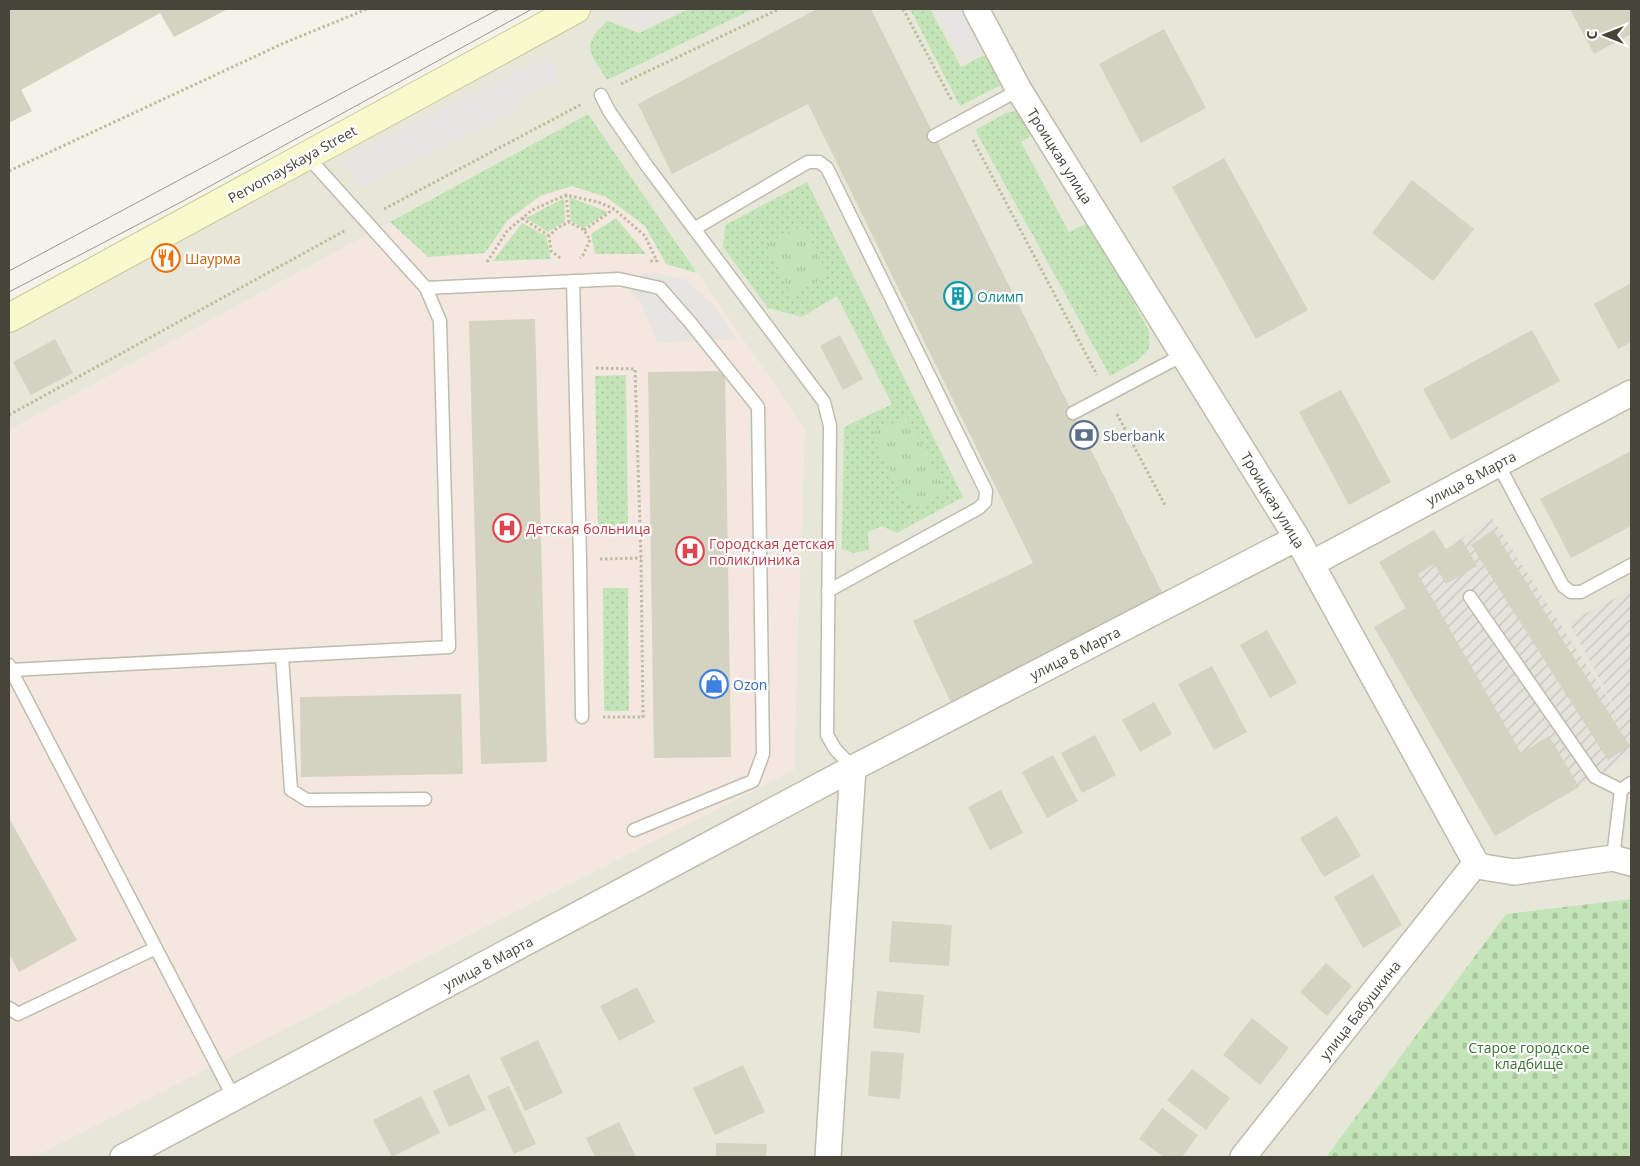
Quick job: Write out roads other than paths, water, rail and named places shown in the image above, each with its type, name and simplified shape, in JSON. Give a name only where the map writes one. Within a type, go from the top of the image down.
[{"type":"main road","name":"Pervomayskaya Street","points":[[9,318],[576,9]]},
{"type":"street","name":"Троицкая улица","points":[[976,9],[1019,90],[1297,538],[1476,863]]},
{"type":"street","name":"улица 8 Марта","points":[[1311,564],[1631,393]]},
{"type":"street","name":"улица 8 Марта","points":[[123,1157],[854,768],[1297,538]]},
{"type":"street","points":[[828,1157],[854,768]]},
{"type":"street","points":[[1476,863],[1483,867],[1514,872],[1622,861]]},
{"type":"street","name":"улица Бабушкина","points":[[1243,1157],[1476,863]]},
{"type":"lane","points":[[934,136],[1019,90]]},
{"type":"lane","points":[[601,95],[647,166],[824,402],[830,426],[827,736],[835,749],[854,768]]},
{"type":"lane","points":[[234,1098],[10,667],[449,647],[440,321],[426,288],[307,156]]},
{"type":"lane","points":[[694,229],[808,162],[819,162],[827,168],[840,181],[978,462],[986,491],[985,502],[979,508],[828,591]]},
{"type":"lane","points":[[426,288],[619,279],[660,288],[758,407],[763,754],[753,781],[634,830]]},
{"type":"lane","points":[[573,281],[582,717]]},
{"type":"lane","points":[[1073,413],[1183,355]]},
{"type":"lane","points":[[1498,464],[1563,586],[1571,592],[1581,592],[1631,565]]},
{"type":"lane","points":[[1470,597],[1595,778],[1626,787],[1622,861]]},
{"type":"lane","points":[[282,656],[291,790],[307,800],[425,799]]},
{"type":"lane","points":[[9,1008],[18,1014],[156,948]]},
{"type":"tram line","points":[[9,271],[499,9]]},
{"type":"tram line","points":[[9,292],[183,201],[532,9]]},
{"type":"place","name":"Шаурма","points":[[166,258]]},
{"type":"place","name":"Олимп","points":[[958,296]]},
{"type":"place","name":"Sberbank","points":[[1084,435]]},
{"type":"place","name":"Детская больница","points":[[507,528]]},
{"type":"place","name":"Городская детская поликлиника","points":[[690,551]]},
{"type":"place","name":"Ozon","points":[[714,684]]},
{"type":"park label","name":"Старое городское кладбище","points":[[1529,1056]]}]
